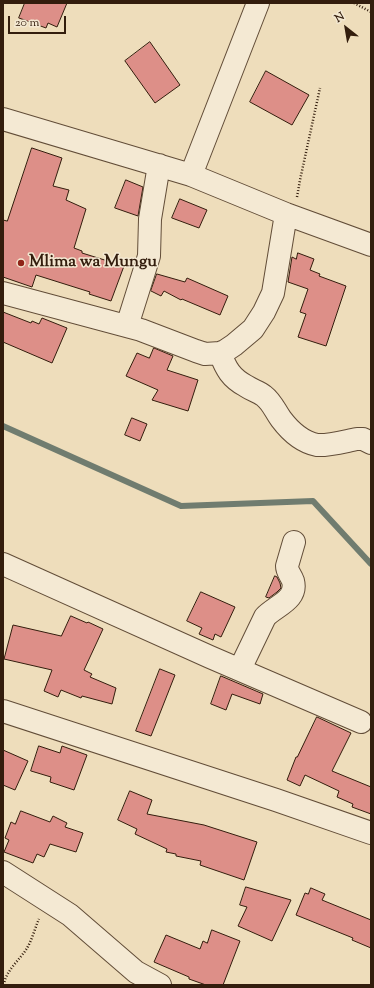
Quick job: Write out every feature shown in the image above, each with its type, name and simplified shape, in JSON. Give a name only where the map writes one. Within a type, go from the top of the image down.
[{"type":"street","points":[[192,175],[258,3]]},
{"type":"street","points":[[3,119],[192,175],[290,215],[371,245]]},
{"type":"street","points":[[127,326],[149,256],[150,219],[158,165]]},
{"type":"street","points":[[3,293],[141,330],[205,354],[220,353],[234,345],[253,329],[264,312],[273,293],[290,215]]},
{"type":"street","points":[[220,353],[228,372],[234,379],[264,396],[285,424],[301,439],[318,445],[357,439],[363,439],[371,443]]},
{"type":"street","points":[[240,669],[265,617],[285,603],[291,596],[293,581],[287,570],[287,566],[294,542]]},
{"type":"street","points":[[3,564],[210,657],[362,722]]},
{"type":"street","points":[[3,710],[371,833]]},
{"type":"street","points":[[3,872],[70,915],[136,972],[160,985]]},
{"type":"path","points":[[354,3],[371,12]]},
{"type":"path","points":[[290,215],[300,180],[320,88]]},
{"type":"path","points":[[4,985],[4,980],[10,970],[28,947],[47,900]]},
{"type":"building","points":[[25,3],[67,3],[57,27],[48,23],[46,28],[19,18]]},
{"type":"building","points":[[150,42],[180,85],[155,103],[125,61]]},
{"type":"building","points":[[266,71],[309,95],[292,125],[250,102]]},
{"type":"building","points":[[32,148],[62,158],[53,186],[69,190],[66,200],[86,209],[74,248],[82,251],[82,253],[124,266],[111,301],[89,294],[90,292],[36,275],[32,287],[3,277],[3,220],[7,221]]},
{"type":"building","points":[[126,180],[143,187],[138,216],[115,208]]},
{"type":"building","points":[[180,199],[207,210],[199,228],[172,218]]},
{"type":"building","points":[[298,253],[314,259],[310,270],[320,274],[319,276],[346,286],[326,346],[298,337],[306,314],[300,312],[308,289],[288,282],[292,257],[296,259]]},
{"type":"building","points":[[157,274],[185,282],[187,278],[228,296],[220,315],[182,299],[181,300],[164,291],[161,296],[151,291]]},
{"type":"building","points":[[3,312],[31,323],[32,321],[39,324],[42,318],[67,328],[52,363],[3,342]]},
{"type":"building","points":[[154,348],[173,356],[167,370],[198,380],[188,411],[152,400],[158,390],[126,376],[137,353],[149,358]]},
{"type":"building","points":[[132,418],[147,424],[140,441],[125,435]]},
{"type":"building","points":[[275,576],[280,583],[281,588],[269,598],[266,597]]},
{"type":"building","points":[[201,592],[235,607],[221,637],[215,634],[213,640],[199,634],[202,628],[187,621]]},
{"type":"building","points":[[71,616],[103,629],[84,670],[92,674],[90,677],[116,688],[112,704],[82,696],[81,698],[61,690],[58,697],[44,691],[52,670],[4,659],[13,625],[61,636]]},
{"type":"building","points":[[160,669],[175,675],[151,736],[136,731]]},
{"type":"building","points":[[221,676],[263,694],[260,704],[232,694],[226,710],[211,704]]},
{"type":"building","points":[[317,717],[351,733],[332,771],[371,787],[371,814],[352,807],[353,804],[337,797],[339,791],[305,775],[300,786],[287,780],[296,757]]},
{"type":"building","points":[[39,746],[60,753],[62,746],[87,755],[74,790],[50,782],[51,777],[31,771]]},
{"type":"building","points":[[3,750],[28,761],[15,790],[3,785]]},
{"type":"building","points":[[130,791],[152,800],[147,814],[204,825],[257,842],[244,880],[200,865],[201,861],[176,856],[176,854],[166,852],[167,849],[135,834],[137,829],[118,820]]},
{"type":"building","points":[[21,811],[50,822],[53,816],[67,823],[65,827],[83,833],[76,852],[50,844],[44,857],[37,854],[33,863],[4,852],[9,840],[5,838],[11,822],[15,824]]},
{"type":"building","points":[[246,887],[291,900],[272,941],[238,926],[247,907],[240,905]]},
{"type":"building","points":[[311,888],[325,894],[322,900],[371,920],[371,948],[352,940],[353,938],[296,915],[305,893],[308,894]]},
{"type":"building","points":[[212,930],[240,941],[223,985],[206,985],[189,979],[189,977],[154,962],[166,935],[200,949],[203,941],[207,943]]},
{"type":"waterway","points":[[3,426],[181,506],[313,501],[371,564]]},
{"type":"place","name":"Mlima wa Mungu","points":[[21,263]]}]
